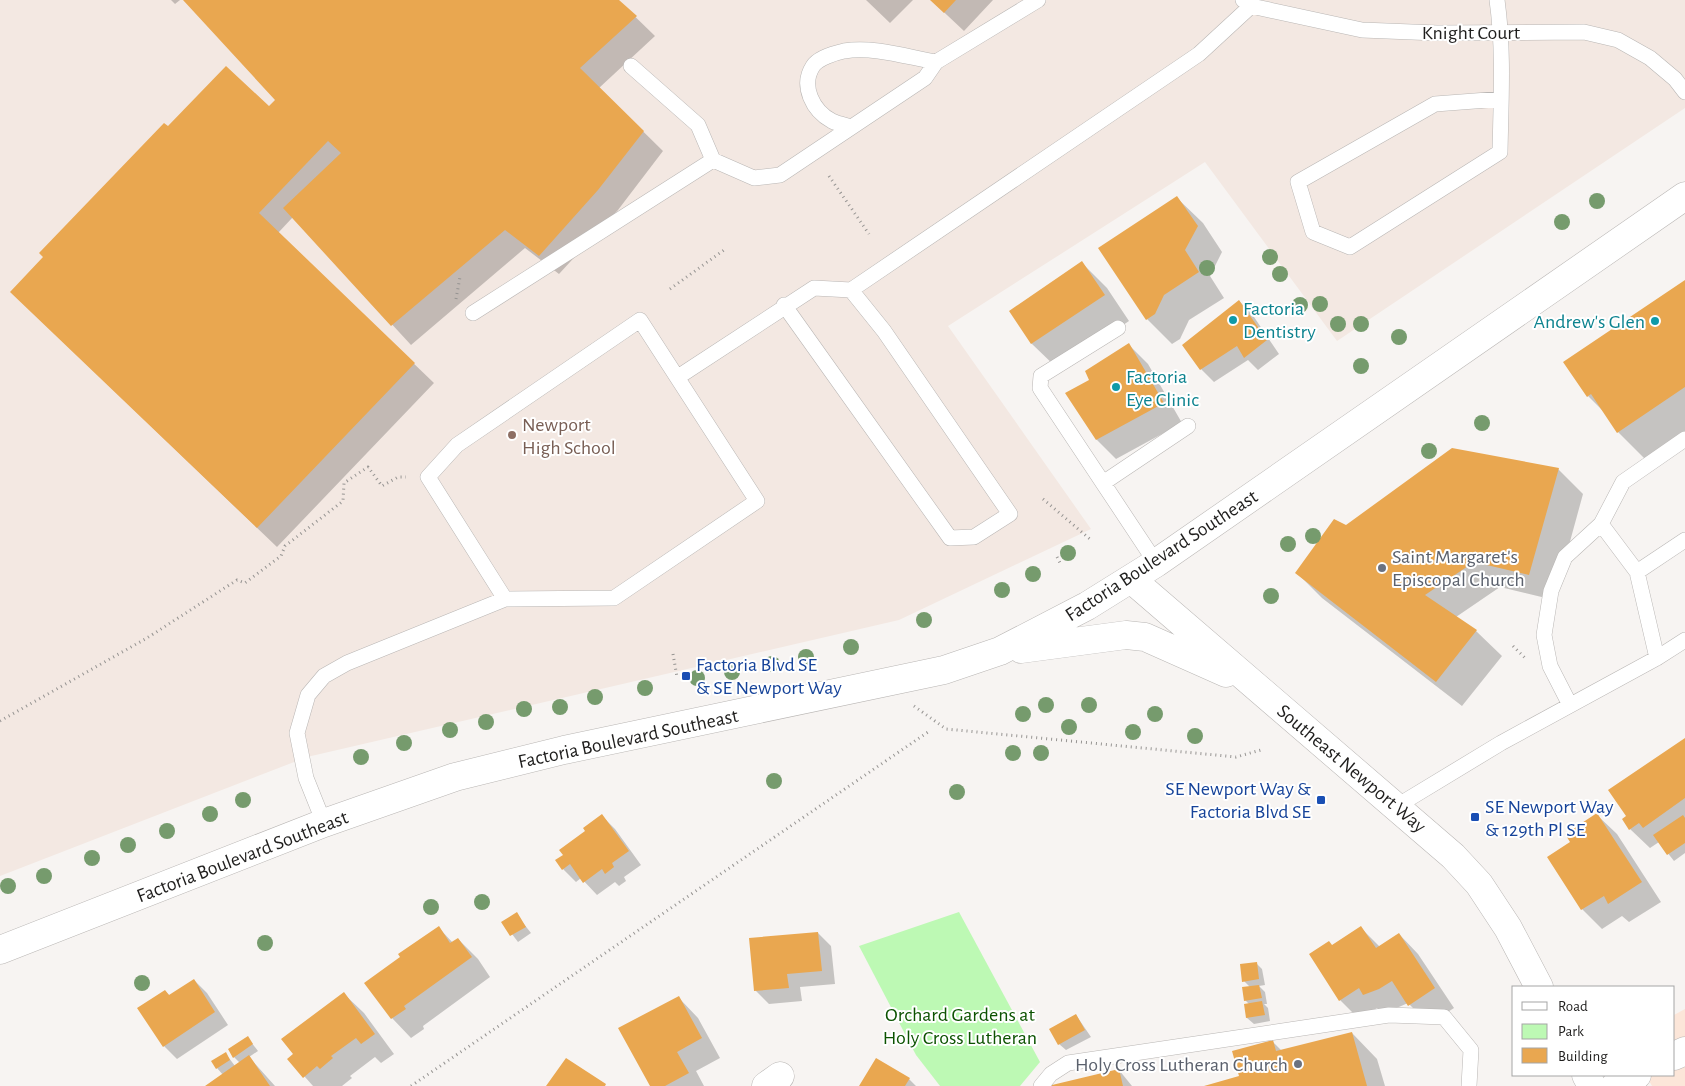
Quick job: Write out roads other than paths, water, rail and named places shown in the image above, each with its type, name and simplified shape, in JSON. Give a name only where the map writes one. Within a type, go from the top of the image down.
[{"type":"main road","name":"Factoria Boulevard Southeast","points":[[0,950],[324,823],[454,777],[564,750],[944,670],[1000,651],[1087,606],[1156,563],[1685,196]]},
{"type":"main road","name":"Southeast Newport Way","points":[[1131,579],[1453,856],[1479,884],[1508,928],[1538,986]]},
{"type":"main road","points":[[1000,651],[1126,635],[1144,637],[1259,689]]},
{"type":"main road","points":[[1615,1086],[1635,1076]]},
{"type":"lane","points":[[631,66],[698,124],[713,160],[754,178],[780,175],[925,78],[936,62],[1038,0]]},
{"type":"lane","points":[[1497,0],[1501,33],[1501,99],[1500,152],[1350,247],[1313,232],[1298,182],[1435,104],[1501,99]]},
{"type":"lane","points":[[678,377],[784,305],[814,288],[851,290],[1199,54],[1247,3]]},
{"type":"lane","name":"Knight Court","points":[[1247,3],[1362,30],[1501,33],[1584,32],[1618,40],[1650,58],[1675,79],[1685,92]]},
{"type":"lane","points":[[850,127],[826,116],[808,94],[808,79],[814,65],[824,58],[844,51],[876,51],[936,62]]},
{"type":"lane","points":[[473,313],[713,160]]},
{"type":"lane","points":[[784,305],[950,538],[974,537],[1010,514],[884,331],[851,290]]},
{"type":"lane","points":[[324,823],[306,778],[297,733],[308,695],[324,676],[347,662],[505,599],[614,598],[757,501],[640,320],[458,445],[428,477],[505,599]]},
{"type":"lane","points":[[1118,328],[1042,376],[1040,388],[1156,563]]},
{"type":"lane","points":[[1102,483],[1188,426]]},
{"type":"lane","points":[[1570,705],[1550,666],[1544,635],[1551,591],[1565,557],[1601,524],[1623,482],[1685,439]]},
{"type":"lane","points":[[1601,524],[1637,572],[1657,658]]},
{"type":"lane","points":[[1637,572],[1685,540]]},
{"type":"lane","points":[[1397,806],[1501,743],[1657,658],[1685,640]]},
{"type":"lane","points":[[1041,1086],[1051,1074],[1068,1063],[1389,1015],[1444,1017],[1471,1050],[1469,1086]]},
{"type":"place","name":"Factoria Dentistry","points":[[1233,320]]},
{"type":"place","name":"Andrew's Glen","points":[[1655,321]]},
{"type":"place","name":"Factoria Eye Clinic","points":[[1116,387]]},
{"type":"place","name":"Newport High School","points":[[512,435]]},
{"type":"place","name":"Saint Margaret's Episcopal Church","points":[[1382,568]]},
{"type":"place","name":"Factoria Blvd SE & SE Newport Way","points":[[686,676]]},
{"type":"place","name":"SE Newport Way & Factoria Blvd SE","points":[[1321,800]]},
{"type":"place","name":"SE Newport Way & 129th Pl SE","points":[[1475,817]]},
{"type":"place","name":"Holy Cross Lutheran Church","points":[[1298,1064]]},
{"type":"park label","name":"Orchard Gardens at Holy Cross Lutheran","points":[[960,1026]]}]
